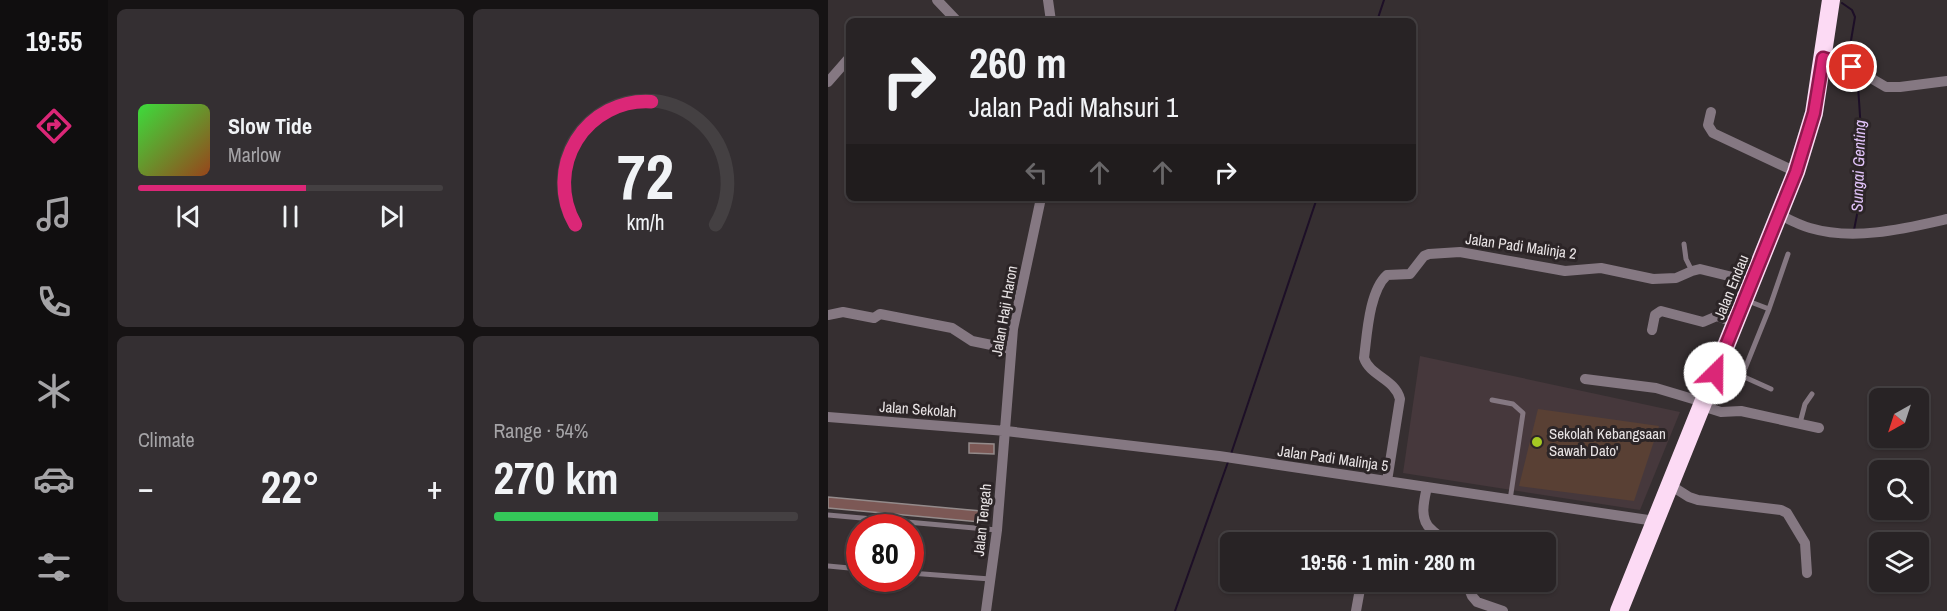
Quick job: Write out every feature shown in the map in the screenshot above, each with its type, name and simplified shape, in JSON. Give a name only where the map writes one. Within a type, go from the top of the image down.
[{"type":"highway","name":"Jalan Endau","points":[[1619,611],[1796,172],[1814,113],[1831,0]]},
{"type":"street","points":[[937,0],[954,18]]},
{"type":"street","points":[[1048,0],[1051,18]]},
{"type":"street","points":[[1823,58],[1855,69],[1881,85],[1892,88],[1947,81]]},
{"type":"street","points":[[828,82],[846,61]]},
{"type":"street","points":[[1711,112],[1708,125],[1713,133],[1796,172]]},
{"type":"street","name":"Jalan Haji Haron","points":[[1006,431],[1013,329],[1040,201]]},
{"type":"street","points":[[1780,215],[1813,229],[1852,234],[1884,231],[1947,219]]},
{"type":"street","name":"Jalan Padi Malinja 2","points":[[1387,481],[1400,399],[1394,387],[1365,361],[1368,326],[1375,295],[1380,281],[1387,275],[1410,274],[1424,256],[1437,252],[1460,252],[1565,271],[1601,268],[1653,279],[1676,278],[1700,269],[1753,282]]},
{"type":"street","points":[[1652,330],[1655,315],[1661,310],[1702,322],[1717,316],[1736,323]]},
{"type":"street","points":[[828,315],[843,312],[874,318],[880,314],[952,328],[972,341],[1011,349]]},
{"type":"street","points":[[1585,379],[1656,388],[1721,412],[1741,411],[1820,428]]},
{"type":"street","name":"Jalan Sekolah","points":[[828,417],[1006,431]]},
{"type":"street","name":"Jalan Padi Malinja 5","points":[[1006,431],[1219,456],[1655,521]]},
{"type":"street","name":"Jalan Tengah","points":[[986,611],[997,530],[1006,431]]},
{"type":"street","points":[[1670,485],[1698,500],[1781,510],[1787,513],[1805,543],[1807,573]]},
{"type":"street","points":[[1427,487],[1423,504],[1426,522],[1433,532]]},
{"type":"street","points":[[1356,611],[1359,592]]},
{"type":"street","points":[[1471,592],[1475,600],[1503,611]]},
{"type":"lane","points":[[1684,244],[1686,259],[1692,271]]},
{"type":"lane","points":[[1732,397],[1769,309],[1788,254]]},
{"type":"lane","points":[[1745,300],[1769,309]]},
{"type":"lane","points":[[1715,373],[1739,383]]},
{"type":"lane","points":[[1742,376],[1771,389]]},
{"type":"lane","points":[[1800,423],[1805,404],[1812,394]]},
{"type":"lane","points":[[1492,400],[1513,404],[1523,413],[1510,500]]},
{"type":"lane","points":[[828,514],[997,530]]},
{"type":"lane","points":[[828,566],[846,568]]},
{"type":"lane","points":[[924,574],[991,579]]},
{"type":"shaded area","name":"Sekolah Kebangsaan Sawah Dato'","points":[[1420,356],[1680,412],[1640,510],[1403,473]]},
{"type":"shaded area","points":[[1538,409],[1659,426],[1634,501],[1519,486]]},
{"type":"building","points":[[969,443],[994,444],[994,454],[969,453]]},
{"type":"building","points":[[828,497],[981,511],[980,522],[924,517],[924,514],[893,514],[828,508]]},
{"type":"waterway","points":[[1378,18],[1384,0]]},
{"type":"waterway","name":"Sungai Genting","points":[[1842,3],[1852,10],[1855,17],[1848,58],[1851,63]]},
{"type":"waterway","name":"Sungai Genting","points":[[1854,230],[1861,172],[1857,74]]},
{"type":"waterway","points":[[1231,454],[1316,201]]},
{"type":"waterway","points":[[1175,611],[1228,462]]},
{"type":"place","name":"Sekolah Kebangsaan Sawah Dato'","points":[[1537,442]]},
{"type":"route","points":[[1715,373],[1796,172],[1814,113],[1823,58],[1852,67]]}]
